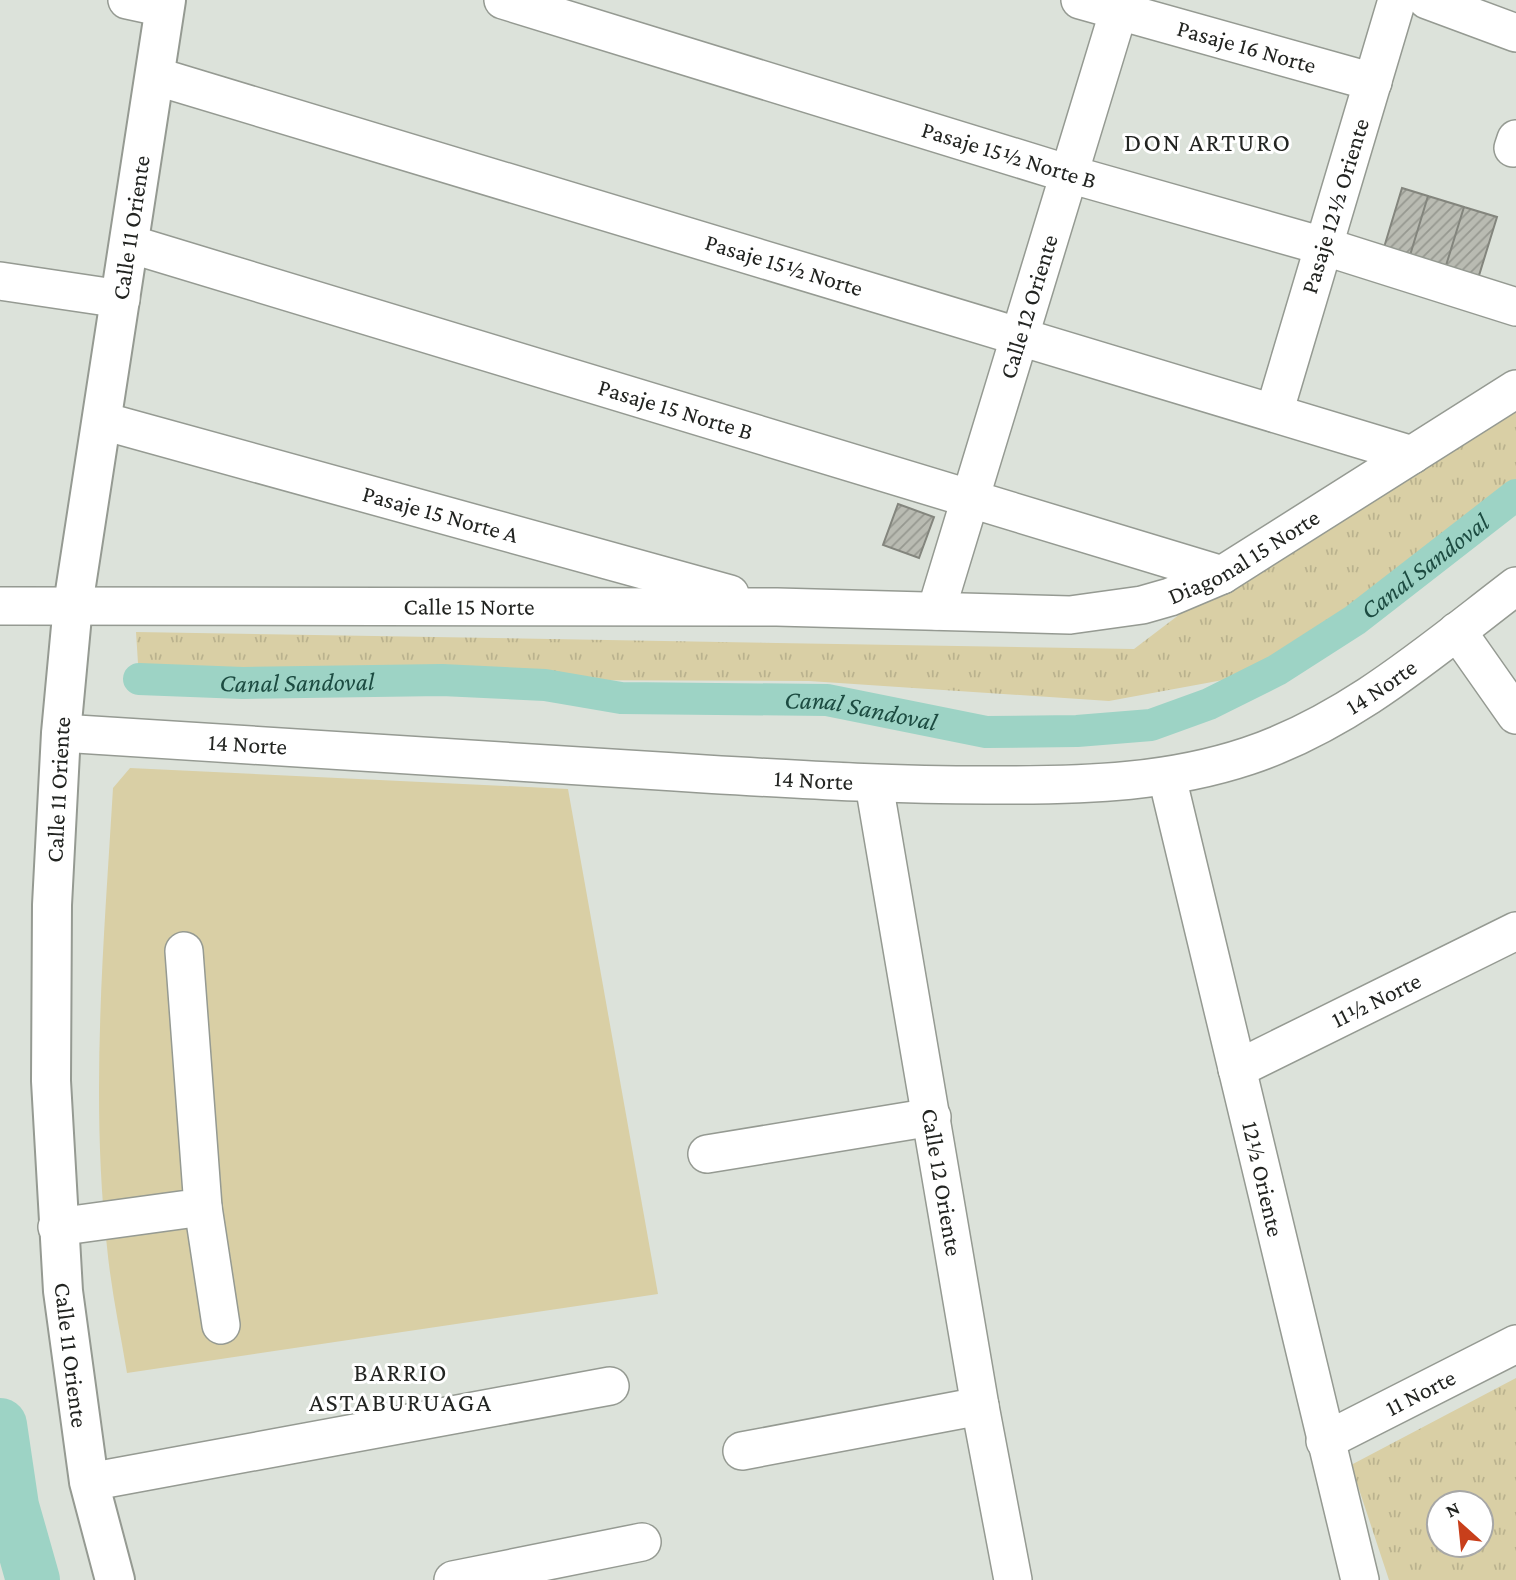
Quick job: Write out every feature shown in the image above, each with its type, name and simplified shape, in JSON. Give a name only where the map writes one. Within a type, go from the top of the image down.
[{"type":"main road","name":"Calle 11 Oriente","points":[[115,1580],[89,1482],[70,1355],[57,1227],[51,993],[61,733],[73,605],[165,4]]},
{"type":"street","points":[[127,0],[165,4]]},
{"type":"street","name":"Pasaje 15½ Norte B","points":[[503,0],[1069,174],[1323,246],[1516,307]]},
{"type":"street","name":"Pasaje 16 Norte","points":[[1080,0],[1120,6],[1373,82]]},
{"type":"street","name":"Pasaje 12½ Oriente","points":[[1273,412],[1397,0]]},
{"type":"street","points":[[1427,0],[1516,33]]},
{"type":"street","name":"Calle 12 Oriente","points":[[936,611],[1120,6]]},
{"type":"street","name":"Pasaje 15½ Norte","points":[[155,76],[1412,455]]},
{"type":"street","name":"Pasaje 15 Norte B","points":[[130,244],[1222,575]]},
{"type":"street","points":[[0,281],[121,299]]},
{"type":"street","name":"Diagonal 15 Norte","points":[[936,611],[1070,615],[1106,612],[1170,597],[1222,575],[1516,388]]},
{"type":"street","name":"Pasaje 15 Norte A","points":[[103,421],[777,607]]},
{"type":"street","name":"14 Norte","points":[[61,733],[874,784],[1042,785],[1167,777],[1251,755],[1321,724],[1378,690],[1516,586]]},
{"type":"street","name":"Calle 15 Norte","points":[[0,606],[777,607],[936,611]]},
{"type":"street","points":[[1457,631],[1516,715]]},
{"type":"street","name":"12½ Oriente","points":[[1167,777],[1360,1580]]},
{"type":"street","name":"Calle 12 Oriente","points":[[874,784],[979,1406],[1013,1580]]},
{"type":"street","name":"11½ Norte","points":[[1237,1069],[1516,931]]},
{"type":"street","points":[[184,951],[203,1207],[221,1325]]},
{"type":"street","points":[[707,1154],[932,1117]]},
{"type":"street","points":[[57,1227],[203,1207]]},
{"type":"street","name":"11 Norte","points":[[1325,1441],[1516,1344]]},
{"type":"street","points":[[89,1482],[610,1386]]},
{"type":"street","points":[[742,1451],[979,1406]]},
{"type":"street","points":[[453,1580],[642,1542]]},
{"type":"green space","points":[[1516,390],[1516,490],[1277,670],[1109,701],[809,681],[139,679],[136,632],[1134,649],[1263,551]]},
{"type":"green space","points":[[130,768],[568,789],[658,1294],[127,1373],[107,1247],[102,1190],[99,1075],[113,788]]},
{"type":"green space","points":[[1516,1378],[1516,1580],[1389,1580],[1351,1465]]},
{"type":"building","points":[[1402,188],[1428,196],[1408,262],[1382,254]]},
{"type":"building","points":[[1428,196],[1464,207],[1444,272],[1408,262]]},
{"type":"building","points":[[1464,207],[1497,217],[1477,282],[1444,272]]},
{"type":"building","points":[[898,504],[934,517],[919,558],[883,545]]},
{"type":"waterway","name":"Canal Sandoval","points":[[139,679],[243,683],[442,680],[545,685],[621,698],[827,700],[986,732],[1077,731],[1151,725],[1209,704],[1277,670],[1355,620],[1516,495]]},
{"type":"waterway","points":[[0,1425],[12,1506],[33,1580]]},
{"type":"district","name":"DON ARTURO","points":[[1208,142]]},
{"type":"district","name":"BARRIO ASTABURUAGA","points":[[401,1387]]}]
